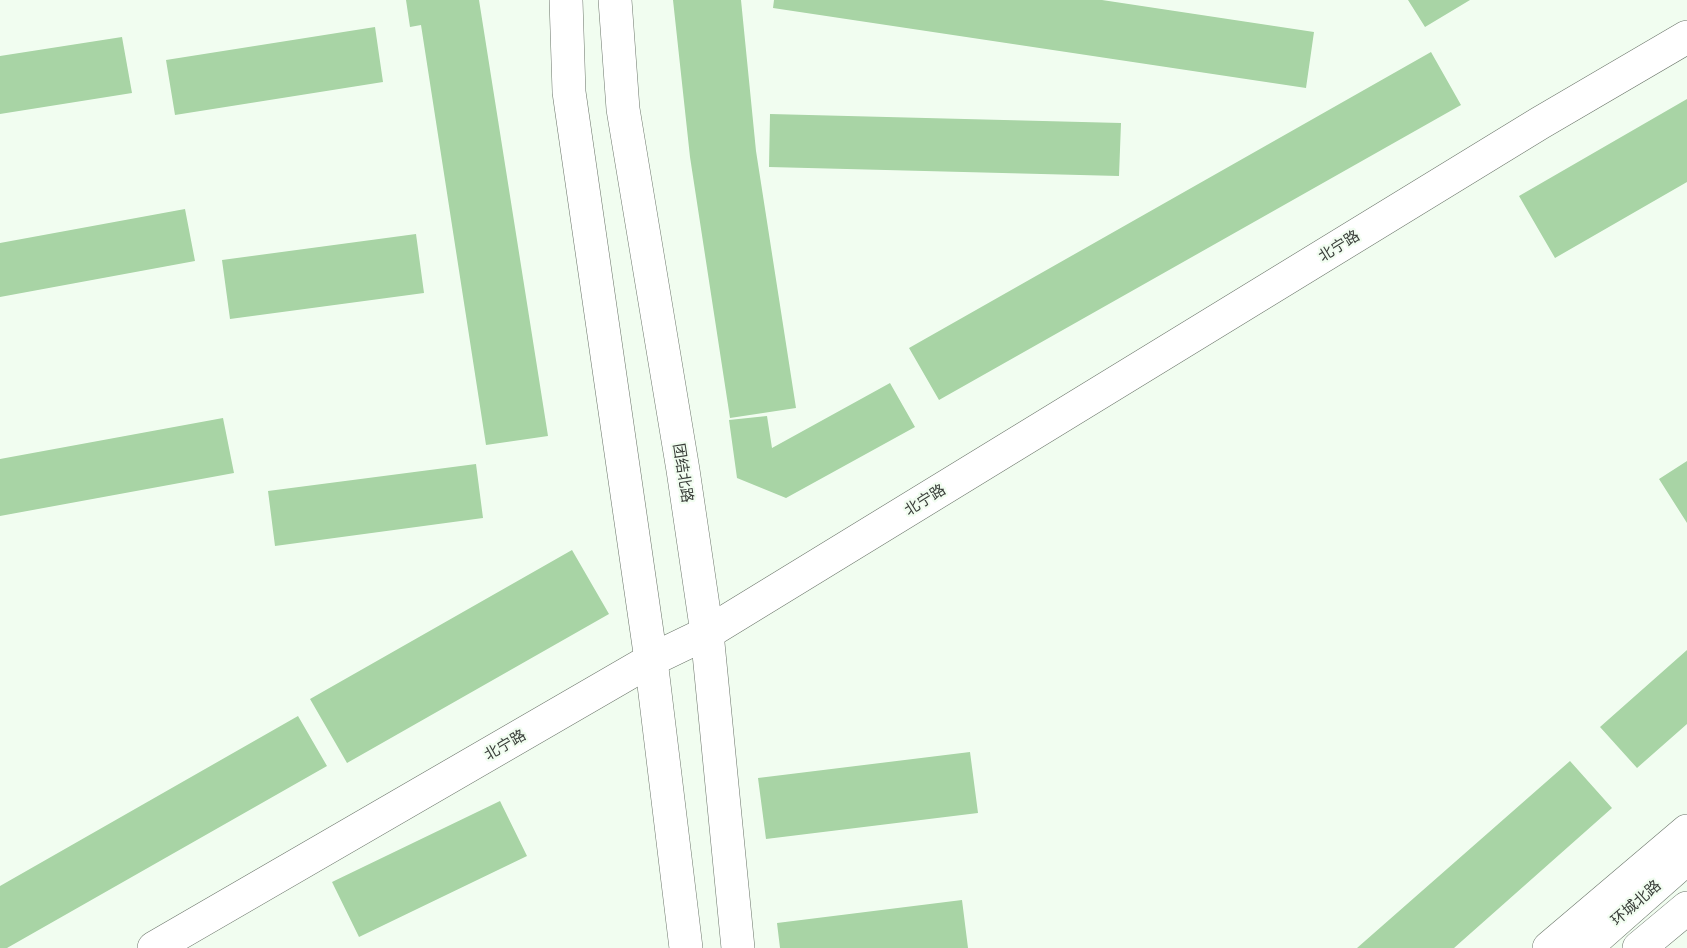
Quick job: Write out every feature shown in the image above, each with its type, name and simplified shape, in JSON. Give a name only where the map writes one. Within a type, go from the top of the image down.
[{"type":"main road","points":[[566,0],[568,92],[651,660],[686,948]]},
{"type":"main road","name":"团结北路","points":[[615,0],[623,109],[683,470],[707,633],[738,948]]},
{"type":"main road","name":"北宁路","points":[[154,948],[651,660],[707,633],[1529,129],[1687,37]]},
{"type":"main road","points":[[1549,948],[1687,831]]},
{"type":"main road","name":"环城北路","points":[[1585,948],[1687,858]]},
{"type":"main road","points":[[1639,948],[1687,908]]},
{"type":"building","points":[[406,0],[479,0],[548,436],[486,445],[421,25],[410,27]]},
{"type":"building","points":[[673,0],[741,0],[756,151],[796,408],[730,418],[690,157]]},
{"type":"building","points":[[774,0],[1102,0],[1314,32],[1306,88],[773,8]]},
{"type":"building","points":[[1408,0],[1470,0],[1425,27]]},
{"type":"building","points":[[375,27],[383,82],[175,115],[166,60]]},
{"type":"building","points":[[122,37],[132,93],[0,114],[0,56]]},
{"type":"building","points":[[1431,52],[1461,105],[939,400],[909,348]]},
{"type":"building","points":[[1687,99],[1687,182],[1555,258],[1519,196]]},
{"type":"building","points":[[770,114],[1121,123],[1119,176],[769,167]]},
{"type":"building","points":[[185,209],[195,261],[0,297],[0,243]]},
{"type":"building","points":[[416,234],[424,293],[230,319],[222,260]]},
{"type":"building","points":[[890,383],[915,427],[786,498],[737,478],[729,420],[767,416],[772,448]]},
{"type":"building","points":[[223,418],[234,473],[0,516],[0,459]]},
{"type":"building","points":[[1687,461],[1687,523],[1659,479]]},
{"type":"building","points":[[476,464],[483,518],[275,546],[268,491]]},
{"type":"building","points":[[572,550],[609,614],[347,763],[310,699]]},
{"type":"building","points":[[1687,650],[1687,724],[1637,768],[1600,727]]},
{"type":"building","points":[[298,716],[327,766],[7,948],[0,948],[0,886]]},
{"type":"building","points":[[970,752],[978,813],[766,839],[758,778]]},
{"type":"building","points":[[1570,761],[1612,808],[1454,948],[1357,948]]},
{"type":"building","points":[[500,801],[527,856],[359,937],[332,882]]},
{"type":"building","points":[[962,900],[968,948],[780,948],[777,923]]}]
